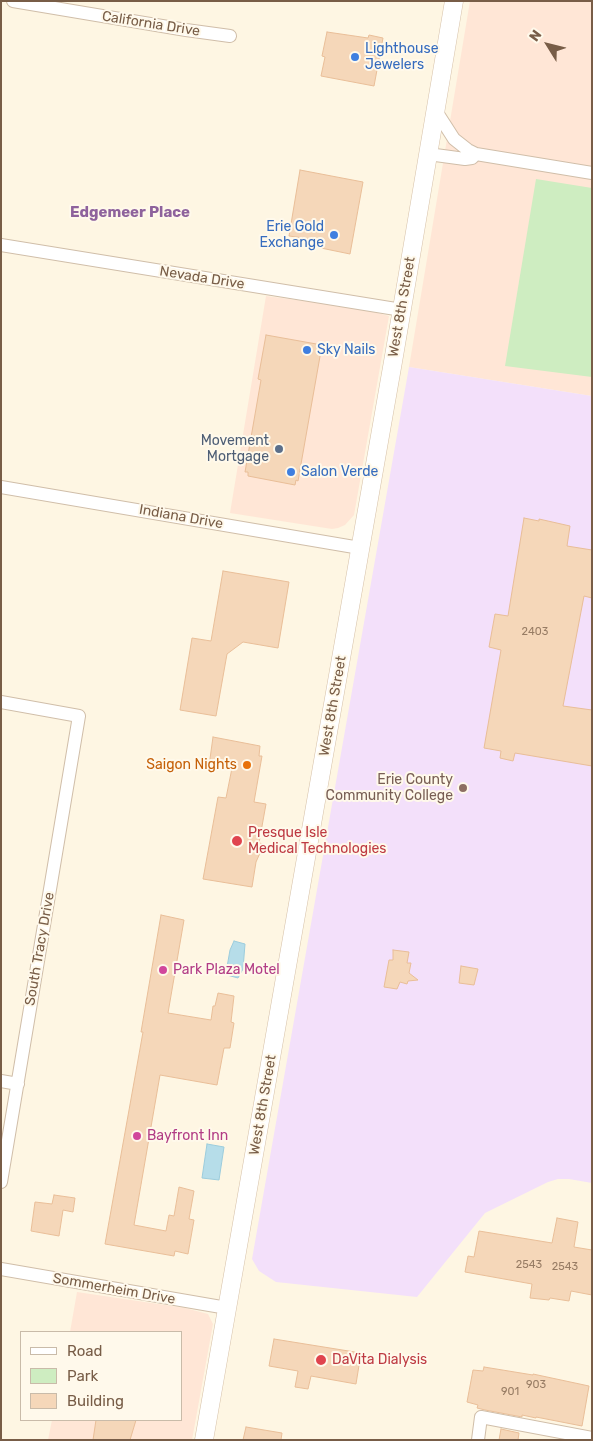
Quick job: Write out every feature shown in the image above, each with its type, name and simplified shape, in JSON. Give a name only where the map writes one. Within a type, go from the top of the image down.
[{"type":"main road","name":"West 8th Street","points":[[204,1440],[402,310],[454,1]]},
{"type":"street","name":"California Drive","points":[[13,1],[230,36]]},
{"type":"street","points":[[436,111],[454,139],[476,154],[592,173]]},
{"type":"street","points":[[428,154],[465,159],[472,158],[476,154]]},
{"type":"street","name":"Nevada Drive","points":[[1,245],[402,310]]},
{"type":"street","name":"Indiana Drive","points":[[1,487],[360,548]]},
{"type":"street","name":"South Tracy Drive","points":[[1,702],[79,716],[1,1182]]},
{"type":"street","points":[[1,1081],[18,1084]]},
{"type":"street","name":"Sommerheim Drive","points":[[1,1269],[227,1308]]},
{"type":"street","points":[[478,1440],[481,1417],[592,1438]]},
{"type":"shaded area","points":[[470,1],[592,1],[592,396],[409,367]]},
{"type":"shaded area","points":[[266,296],[359,308],[389,316],[354,515],[345,525],[338,528],[332,529],[230,513]]},
{"type":"shaded area","name":"Erie County Community College","points":[[409,367],[592,396],[592,1183],[558,1179],[548,1182],[485,1213],[417,1297],[276,1282],[259,1271],[252,1259]]},
{"type":"shaded area","points":[[77,1292],[185,1308],[208,1314],[213,1324],[192,1440],[48,1440],[52,1421],[182,1421],[182,1331],[70,1331]]},
{"type":"green space","points":[[536,179],[592,188],[592,377],[505,366]]},
{"type":"water","points":[[234,941],[245,944],[243,969],[238,978],[227,975],[230,950]]},
{"type":"water","points":[[207,1144],[224,1147],[219,1180],[202,1178]]},
{"type":"building","points":[[327,32],[368,38],[369,35],[383,38],[374,86],[321,76],[325,57],[322,56]]},
{"type":"building","points":[[300,170],[363,182],[350,254],[316,247],[318,240],[289,236]]},
{"type":"building","points":[[266,335],[322,345],[298,481],[296,480],[295,485],[248,476],[248,472],[245,472],[261,380],[258,379]]},
{"type":"building","points":[[524,518],[539,521],[539,519],[570,526],[567,546],[592,550],[592,598],[584,596],[563,706],[592,710],[592,766],[515,753],[513,761],[500,758],[501,751],[484,748],[501,650],[489,647],[495,614],[508,616]]},
{"type":"building","points":[[223,571],[289,582],[278,648],[243,642],[227,654],[216,716],[180,710],[192,638],[211,641]]},
{"type":"building","points":[[213,737],[260,746],[259,756],[262,756],[254,802],[266,804],[259,843],[264,844],[256,862],[252,887],[203,879],[218,797],[226,798],[232,768],[209,766]]},
{"type":"building","points":[[161,915],[184,920],[168,1013],[211,1020],[213,1006],[215,1006],[218,993],[234,996],[231,1022],[234,1023],[230,1048],[224,1048],[217,1085],[160,1075],[134,1225],[166,1231],[169,1215],[174,1216],[179,1187],[194,1191],[189,1219],[194,1220],[188,1254],[175,1251],[174,1256],[105,1244],[143,1032],[141,1032]]},
{"type":"building","points":[[393,950],[409,952],[407,963],[411,963],[409,973],[418,980],[408,981],[407,984],[400,982],[397,989],[384,987],[389,960],[393,960]]},
{"type":"building","points":[[461,966],[478,969],[474,985],[459,983]]},
{"type":"building","points":[[54,1195],[75,1198],[73,1212],[63,1210],[59,1236],[31,1231],[35,1202],[52,1204]]},
{"type":"building","points":[[557,1218],[578,1222],[574,1247],[592,1250],[592,1295],[571,1291],[569,1301],[550,1298],[549,1300],[530,1298],[532,1284],[465,1272],[468,1256],[474,1257],[479,1231],[552,1243]]},
{"type":"building","points":[[274,1339],[361,1353],[356,1384],[311,1376],[308,1389],[295,1387],[298,1371],[269,1366]]},
{"type":"building","points":[[484,1367],[533,1374],[589,1386],[582,1426],[485,1410],[477,1408],[478,1405],[467,1402],[473,1370],[483,1371]]},
{"type":"building","points":[[96,1421],[136,1421],[130,1440],[93,1440]]},
{"type":"building","points":[[246,1427],[282,1433],[281,1440],[243,1440]]},
{"type":"building","points":[[501,1429],[519,1433],[518,1440],[499,1440]]},
{"type":"place","name":"Lighthouse Jewelers","points":[[355,57]]},
{"type":"place","name":"Erie Gold Exchange","points":[[334,235]]},
{"type":"place","name":"Sky Nails","points":[[307,350]]},
{"type":"place","name":"Movement Mortgage","points":[[279,449]]},
{"type":"place","name":"Salon Verde","points":[[291,472]]},
{"type":"place","name":"Saigon Nights","points":[[247,765]]},
{"type":"place","name":"Erie County Community College","points":[[463,788]]},
{"type":"place","name":"Presque Isle Medical Technologies","points":[[237,841]]},
{"type":"place","name":"Park Plaza Motel","points":[[163,970]]},
{"type":"place","name":"Bayfront Inn","points":[[137,1136]]},
{"type":"place","name":"DaVita Dialysis","points":[[321,1360]]},
{"type":"district","name":"Edgemeer Place","points":[[130,213]]}]
